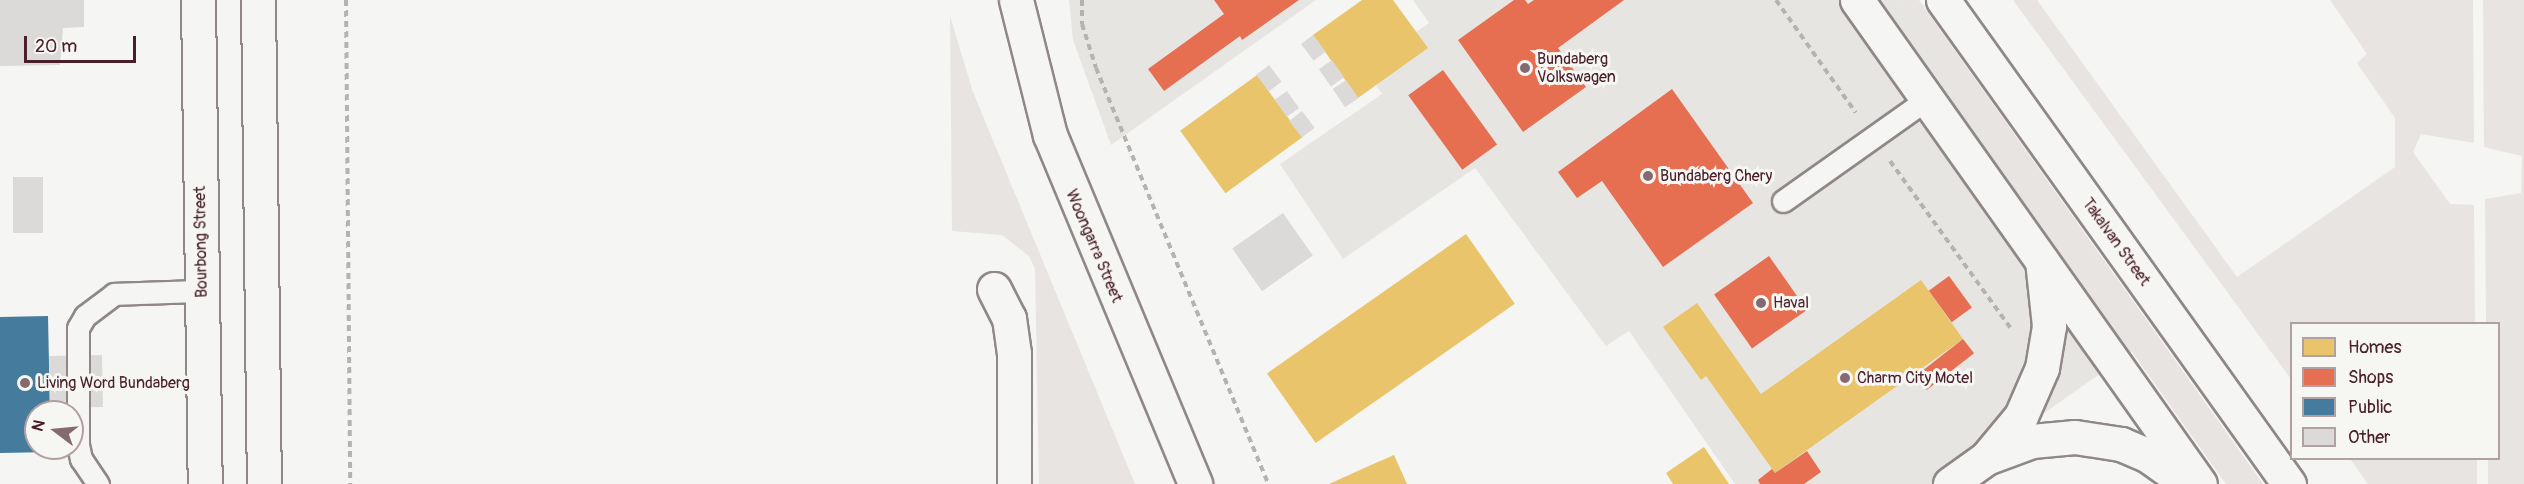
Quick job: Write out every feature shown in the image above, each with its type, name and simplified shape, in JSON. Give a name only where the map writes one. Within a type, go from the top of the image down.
[{"type":"main road","name":"Bourbong Street","points":[[198,0],[205,484]]},
{"type":"main road","points":[[258,0],[264,484]]},
{"type":"main road","name":"Woongarra Street","points":[[1016,0],[1050,135],[1195,484]]},
{"type":"main road","points":[[1857,0],[2200,484]]},
{"type":"main road","name":"Takalvan Street","points":[[1943,0],[2289,484]]},
{"type":"main road","points":[[1950,484],[1986,458],[2021,416],[2042,368],[2049,326],[2042,261]]},
{"type":"main road","points":[[994,289],[1009,318],[1014,353],[1014,484]]},
{"type":"main road","points":[[1986,458],[2032,441],[2096,438],[2147,455],[2188,484]]},
{"type":"lane","points":[[1783,201],[1927,99]]},
{"type":"lane","points":[[98,484],[81,459],[78,445],[78,328],[85,316],[114,294],[202,291]]},
{"type":"path","points":[[346,0],[350,484]]},
{"type":"path","points":[[1082,0],[1082,24],[1096,68],[1268,484]]},
{"type":"path","points":[[1776,0],[2018,338]]},
{"type":"shaded area","points":[[1069,0],[1316,0],[1111,145],[1073,40]]},
{"type":"shaded area","points":[[1413,0],[1901,0],[2144,343],[1943,484],[1735,484],[1629,331],[1606,346],[1475,168],[1343,259],[1280,164],[1382,94],[1376,85],[1427,48],[1416,32],[1429,23]]},
{"type":"shaded area","points":[[1901,0],[1919,0],[2263,484],[2226,484],[2061,252]]},
{"type":"shaded area","points":[[2013,0],[2037,0],[2237,277],[2395,167],[2395,118],[2357,63],[2367,54],[2330,0],[2473,0],[2474,143],[2421,134],[2413,152],[2450,204],[2474,205],[2475,322],[2290,322],[2290,378]]},
{"type":"shaded area","points":[[2483,0],[2524,0],[2524,484],[2488,484],[2488,460],[2500,460],[2500,322],[2486,322],[2485,199],[2521,193],[2522,156],[2484,147]]},
{"type":"shaded area","points":[[950,16],[973,92],[1135,484],[1039,484],[1035,269],[1029,256],[1002,235],[952,231]]},
{"type":"shaded area","points":[[2351,460],[2477,460],[2477,484],[2368,484]]},
{"type":"building: Homes","points":[[1362,0],[1393,0],[1428,48],[1358,98],[1313,35]]},
{"type":"building: Homes","points":[[1257,75],[1302,137],[1225,193],[1180,131]]},
{"type":"building: Homes","points":[[1466,234],[1515,304],[1316,443],[1267,373]]},
{"type":"building: Homes","name":"Charm City Motel","points":[[1921,280],[1963,339],[1775,473],[1706,376],[1701,380],[1663,327],[1697,303],[1761,394]]},
{"type":"building: Homes","points":[[1704,447],[1729,484],[1673,484],[1666,473]]},
{"type":"building: Homes","points":[[1394,455],[1407,484],[1329,484],[1371,465]]},
{"type":"building: Shops","points":[[1214,0],[1299,0],[1242,40],[1240,36],[1164,91],[1148,69],[1224,14]]},
{"type":"building: Shops","name":"Bundaberg Volkswagen","points":[[1514,0],[1525,0],[1528,4],[1534,0],[1624,0],[1558,48],[1586,87],[1523,132],[1458,40]]},
{"type":"building: Shops","points":[[1443,70],[1497,144],[1462,170],[1408,95]]},
{"type":"building: Shops","name":"Bundaberg Chery","points":[[1672,89],[1753,203],[1663,267],[1602,181],[1577,198],[1558,172]]},
{"type":"building: Shops","name":"Haval","points":[[1769,256],[1807,310],[1752,348],[1714,294]]},
{"type":"building: Shops","points":[[1949,276],[1972,308],[1952,322],[1929,291]]},
{"type":"building: Shops","points":[[1963,339],[1974,353],[1927,390],[1916,376]]},
{"type":"building: Shops","points":[[1807,451],[1821,472],[1804,484],[1760,484],[1758,480],[1772,469],[1775,473]]},
{"type":"building: Public","name":"Living Word Bundaberg","points":[[48,316],[50,400],[24,400],[24,453],[0,453],[0,317]]},
{"type":"building: Other","points":[[0,0],[84,0],[84,27],[63,28],[60,65],[0,66]]},
{"type":"building: Other","points":[[1313,35],[1326,52],[1314,61],[1301,44]]},
{"type":"building: Other","points":[[1332,60],[1344,77],[1331,86],[1319,69]]},
{"type":"building: Other","points":[[1269,65],[1282,82],[1269,91],[1256,75]]},
{"type":"building: Other","points":[[1346,80],[1358,98],[1345,107],[1333,89]]},
{"type":"building: Other","points":[[1287,91],[1299,108],[1287,117],[1275,100]]},
{"type":"building: Other","points":[[1302,111],[1315,128],[1302,137],[1289,121]]},
{"type":"building: Other","points":[[13,177],[43,177],[43,233],[13,233]]},
{"type":"building: Other","points":[[1283,213],[1313,256],[1262,291],[1232,249]]},
{"type":"building: Other","points":[[102,355],[103,407],[84,407],[84,400],[50,400],[49,356]]},
{"type":"place","name":"Bundaberg Volkswagen","points":[[1525,68]]},
{"type":"place","name":"Bundaberg Chery","points":[[1648,176]]},
{"type":"place","name":"Haval","points":[[1761,303]]},
{"type":"place","name":"Charm City Motel","points":[[1845,378]]},
{"type":"place","name":"Living Word Bundaberg","points":[[25,383]]}]
